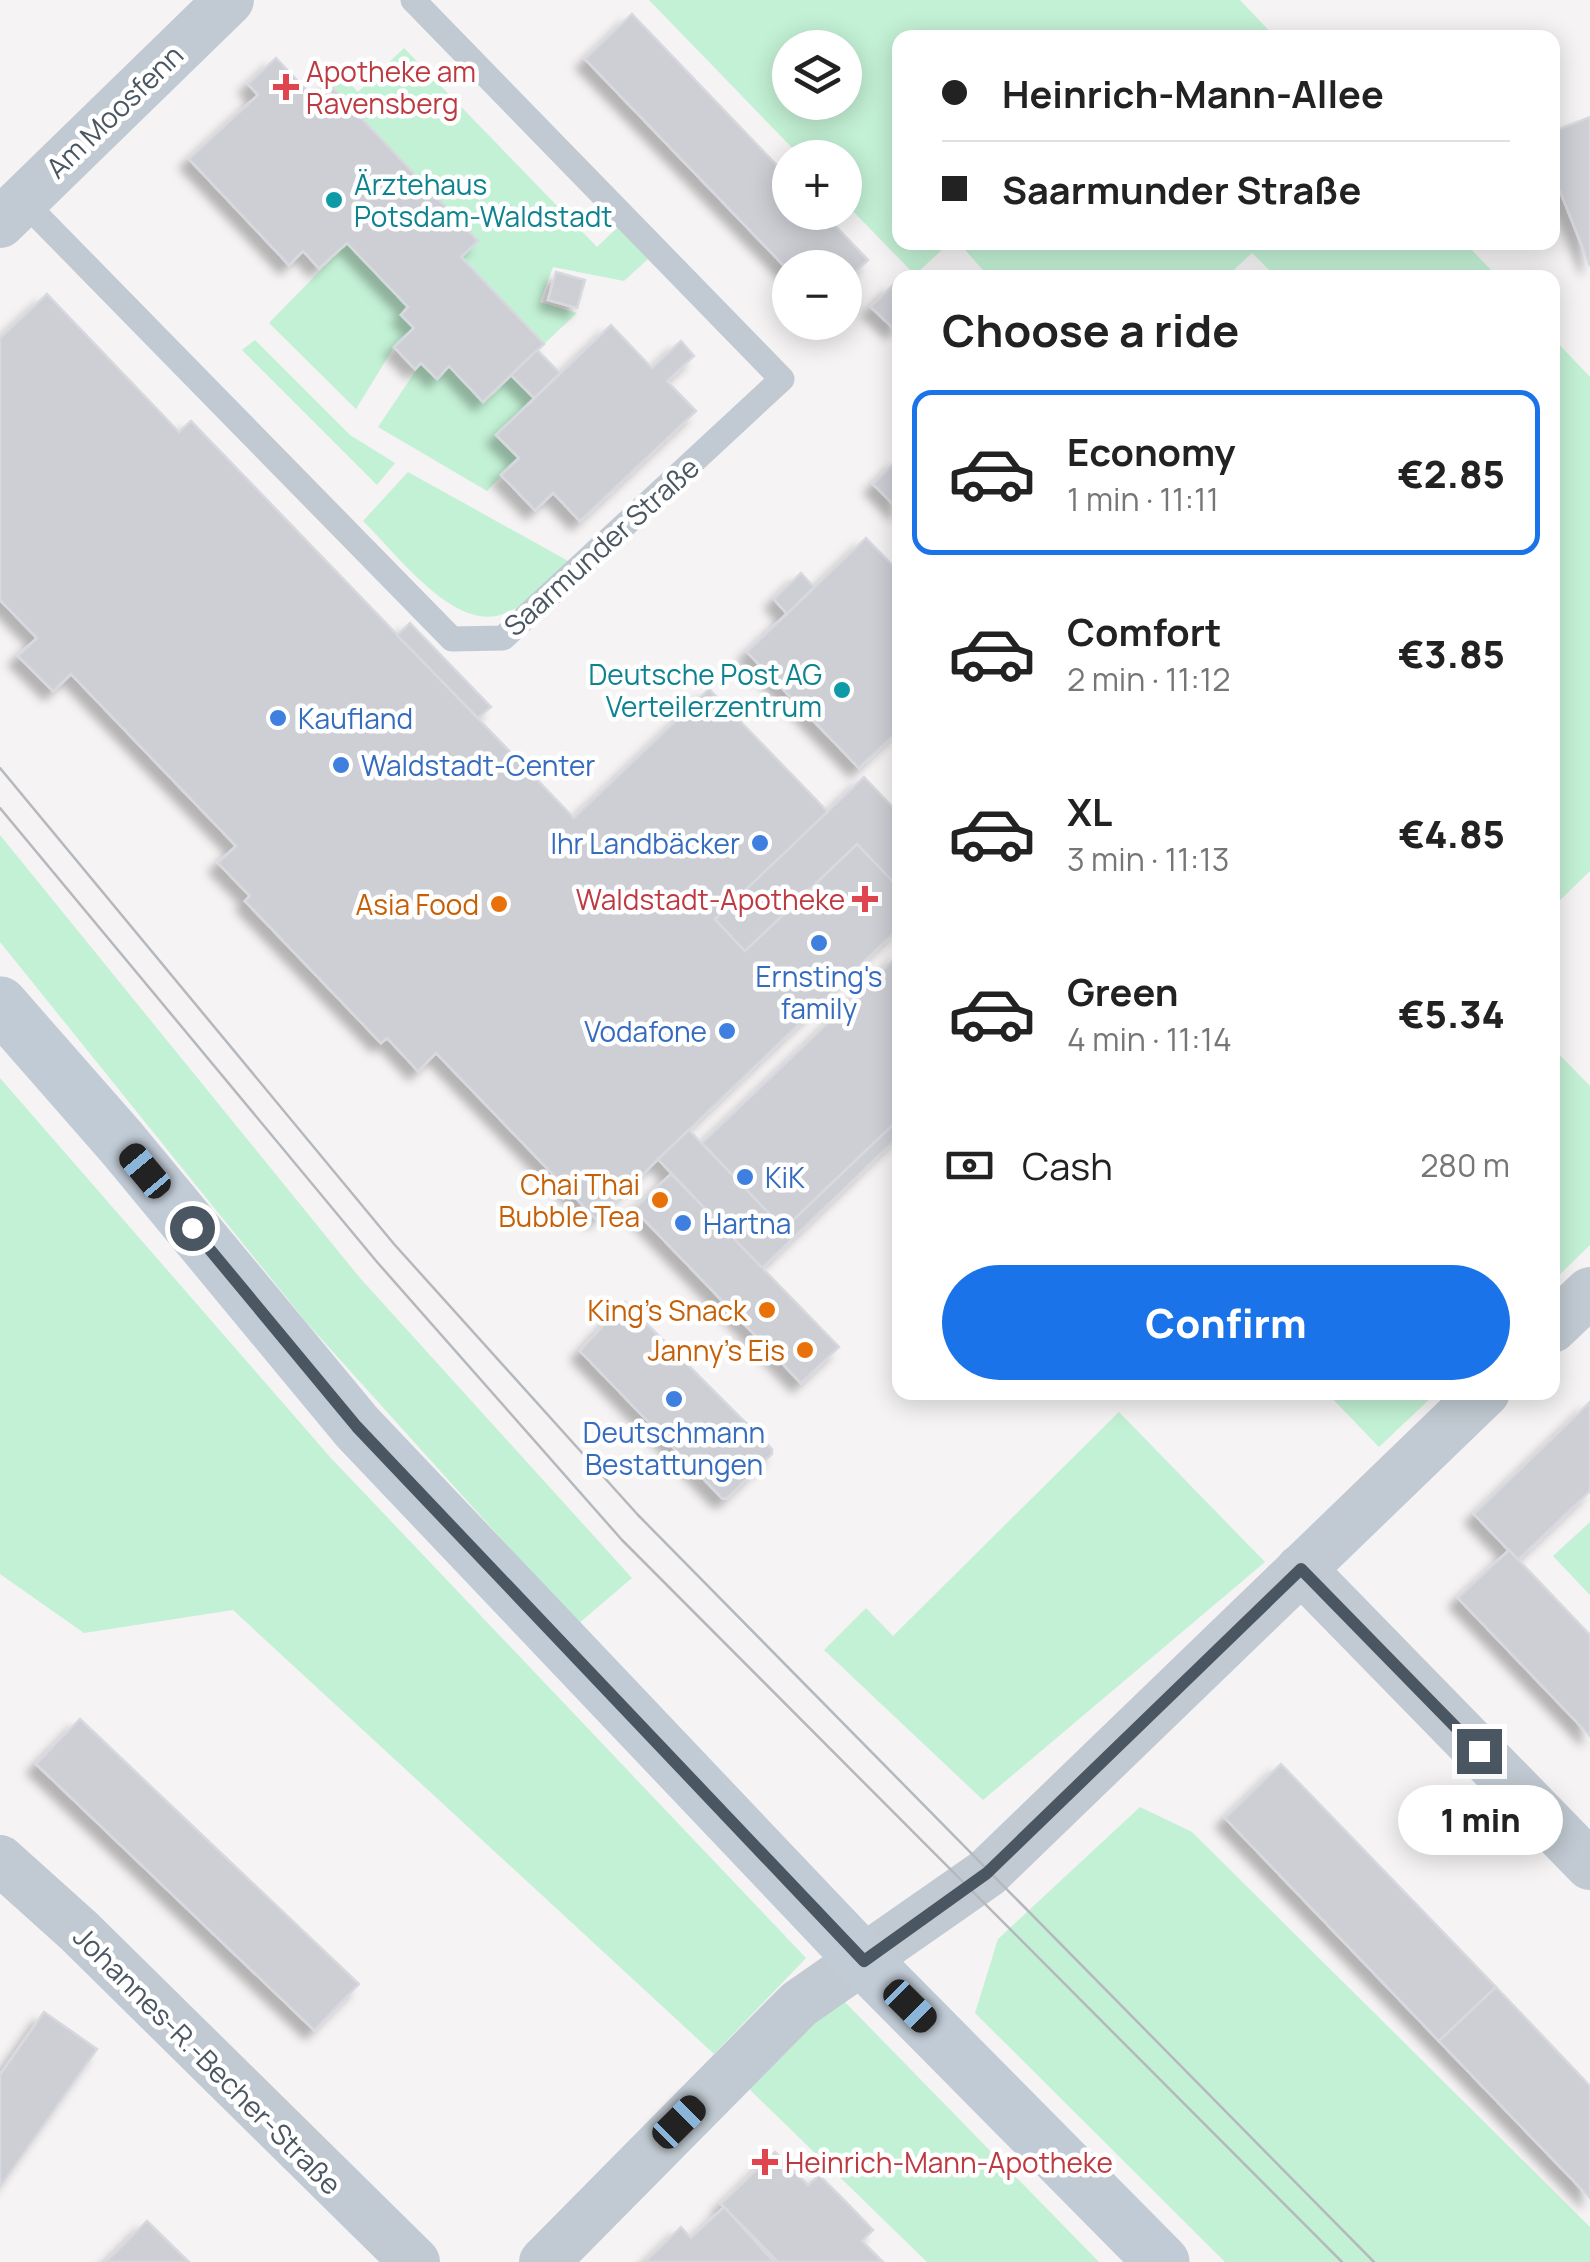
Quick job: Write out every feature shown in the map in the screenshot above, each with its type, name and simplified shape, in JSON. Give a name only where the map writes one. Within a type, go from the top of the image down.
[{"type":"main road","points":[[0,1004],[122,1142],[357,1427],[864,1961],[1162,2262]]},
{"type":"street","name":"Am Moosfenn","points":[[7,198],[229,0]]},
{"type":"street","points":[[1560,1320],[1590,1292]]},
{"type":"street","points":[[544,2262],[799,2004],[987,1873],[1477,1400]]},
{"type":"street","points":[[1301,1569],[1590,1865]]},
{"type":"street","name":"Johannes-R.-Becher-Straße","points":[[0,1860],[79,1931],[415,2262]]},
{"type":"lane","name":"Saarmunder Straße","points":[[7,198],[452,639],[503,638],[782,379],[413,0]]},
{"type":"green space","points":[[649,0],[1240,0],[1268,30],[892,30],[892,250],[942,250],[920,270],[910,270],[862,220],[862,140],[785,140]]},
{"type":"green space","points":[[404,48],[597,247],[619,226],[648,259],[624,281],[553,267],[540,302],[577,313],[544,344],[461,257],[477,240],[328,83],[335,68],[358,92]]},
{"type":"green space","points":[[347,243],[408,307],[401,315],[414,328],[394,347],[356,409],[269,323]]},
{"type":"green space","points":[[965,250],[1472,250],[1491,270],[1269,270],[1252,253],[1234,270],[983,270]]},
{"type":"green space","points":[[255,340],[350,435],[395,463],[377,485],[242,350]]},
{"type":"green space","points":[[1560,345],[1590,377],[1590,871],[1560,900]]},
{"type":"green space","points":[[421,363],[436,378],[449,366],[483,402],[511,375],[534,398],[496,434],[519,458],[487,491],[378,427]]},
{"type":"green space","points":[[408,472],[570,562],[536,594],[507,613],[478,616],[460,609],[424,584],[363,521]]},
{"type":"green space","points":[[0,835],[360,1278],[632,1578],[578,1624],[307,1323],[0,942]]},
{"type":"green space","points":[[1560,1055],[1590,1086],[1590,1245],[1560,1274]]},
{"type":"green space","points":[[0,1078],[330,1457],[806,1958],[714,2054],[233,1610],[84,1633],[0,1574]]},
{"type":"green space","points":[[1334,1400],[1429,1400],[1379,1447]]},
{"type":"green space","points":[[1119,1412],[1265,1562],[983,1800],[824,1650],[866,1608],[893,1636]]},
{"type":"green space","points":[[1590,1522],[1590,1595],[1553,1556]]},
{"type":"green space","points":[[1140,1807],[1192,1832],[1590,2227],[1590,2262],[1225,2262],[975,2013],[998,1939]]},
{"type":"green space","points":[[837,1994],[1099,2262],[927,2262],[743,2083]]},
{"type":"building","points":[[632,14],[772,160],[772,230],[839,230],[858,250],[772,250],[772,253],[585,59]]},
{"type":"building","name":"Ärztehaus Potsdam-Waldstadt","points":[[276,58],[313,97],[328,83],[478,241],[461,257],[544,344],[483,402],[449,366],[437,379],[421,363],[415,369],[394,347],[414,328],[401,315],[408,307],[347,243],[319,268],[303,251],[289,265],[189,159],[258,95],[248,84]]},
{"type":"building","points":[[1590,117],[1590,266],[1560,191],[1560,129]]},
{"type":"building","points":[[556,272],[585,280],[577,308],[548,300]]},
{"type":"building","points":[[892,286],[892,327],[871,307]]},
{"type":"building","name":"Waldstadt-Center","points":[[47,294],[179,432],[191,421],[574,818],[709,689],[828,812],[715,919],[745,951],[857,844],[892,881],[892,935],[596,1219],[436,1053],[418,1071],[387,1038],[381,1043],[245,901],[250,896],[218,863],[236,846],[71,674],[53,691],[18,656],[37,638],[0,600],[0,338]]},
{"type":"building","points":[[611,325],[652,368],[681,341],[694,356],[667,381],[696,411],[580,521],[553,493],[535,510],[501,475],[519,458],[496,435]]},
{"type":"building","points":[[537,350],[560,373],[534,398],[511,375]]},
{"type":"building","points":[[892,466],[892,503],[873,484]]},
{"type":"building","name":"Deutsche Post AG Verteilerzentrum","points":[[866,538],[892,565],[892,737],[859,768],[747,652]]},
{"type":"building","points":[[801,573],[814,587],[787,614],[774,599]]},
{"type":"building","points":[[410,623],[491,707],[478,718],[397,635]]},
{"type":"building","points":[[864,777],[892,807],[892,881],[857,844],[745,951],[715,919]]},
{"type":"building","points":[[892,962],[892,1126],[784,1229],[702,1143]]},
{"type":"building","points":[[892,1126],[892,1143],[762,1268],[658,1159],[689,1130],[784,1229]]},
{"type":"building","points":[[671,1174],[839,1347],[801,1383],[634,1209]]},
{"type":"building","points":[[625,1302],[772,1449],[772,1454],[727,1498],[722,1498],[580,1351]]},
{"type":"building","points":[[1590,1402],[1590,1491],[1518,1560],[1474,1514]]},
{"type":"building","points":[[1509,1550],[1590,1635],[1590,1736],[1458,1598]]},
{"type":"building","points":[[80,1719],[359,1984],[314,2030],[36,1764]]},
{"type":"building","points":[[1281,1764],[1496,1987],[1439,2041],[1225,1818]]},
{"type":"building","points":[[1496,1987],[1590,2086],[1590,2198],[1439,2041]]},
{"type":"building","points":[[44,2012],[97,2049],[0,2187],[0,2075]]},
{"type":"building","points":[[775,2152],[808,2185],[819,2175],[846,2202],[873,2230],[862,2241],[883,2262],[778,2262],[721,2204]]},
{"type":"building","points":[[724,2207],[774,2262],[645,2262],[681,2227],[691,2238]]},
{"type":"building","points":[[147,2221],[189,2262],[106,2262]]},
{"type":"tram line","points":[[0,768],[394,1244],[638,1515],[1374,2262]]},
{"type":"tram line","points":[[0,808],[377,1262],[622,1540],[1342,2262]]},
{"type":"place","name":"Apotheke am Ravensberg","points":[[286,87]]},
{"type":"place","name":"Ärztehaus Potsdam-Waldstadt","points":[[334,200]]},
{"type":"place","name":"Deutsche Post AG Verteilerzentrum","points":[[842,690]]},
{"type":"place","name":"Kaufland","points":[[278,718]]},
{"type":"place","name":"Waldstadt-Center","points":[[341,765]]},
{"type":"place","name":"Ihr Landbäcker","points":[[760,843]]},
{"type":"place","name":"Waldstadt-Apotheke","points":[[865,899]]},
{"type":"place","name":"Asia Food","points":[[499,904]]},
{"type":"place","name":"Ernsting's family","points":[[819,943]]},
{"type":"place","name":"Vodafone","points":[[727,1031]]},
{"type":"place","name":"KiK","points":[[745,1177]]},
{"type":"place","name":"Chai Thai Bubble Tea","points":[[660,1200]]},
{"type":"place","name":"Hartna","points":[[683,1223]]},
{"type":"place","name":"King's Snack","points":[[767,1310]]},
{"type":"place","name":"Janny's Eis","points":[[805,1350]]},
{"type":"place","name":"Deutschmann Bestattungen","points":[[674,1399]]},
{"type":"place","name":"Heinrich-Mann-Apotheke","points":[[765,2162]]},
{"type":"route","points":[[192,1228],[357,1427],[864,1961],[987,1873],[1301,1569],[1479,1751]]}]
